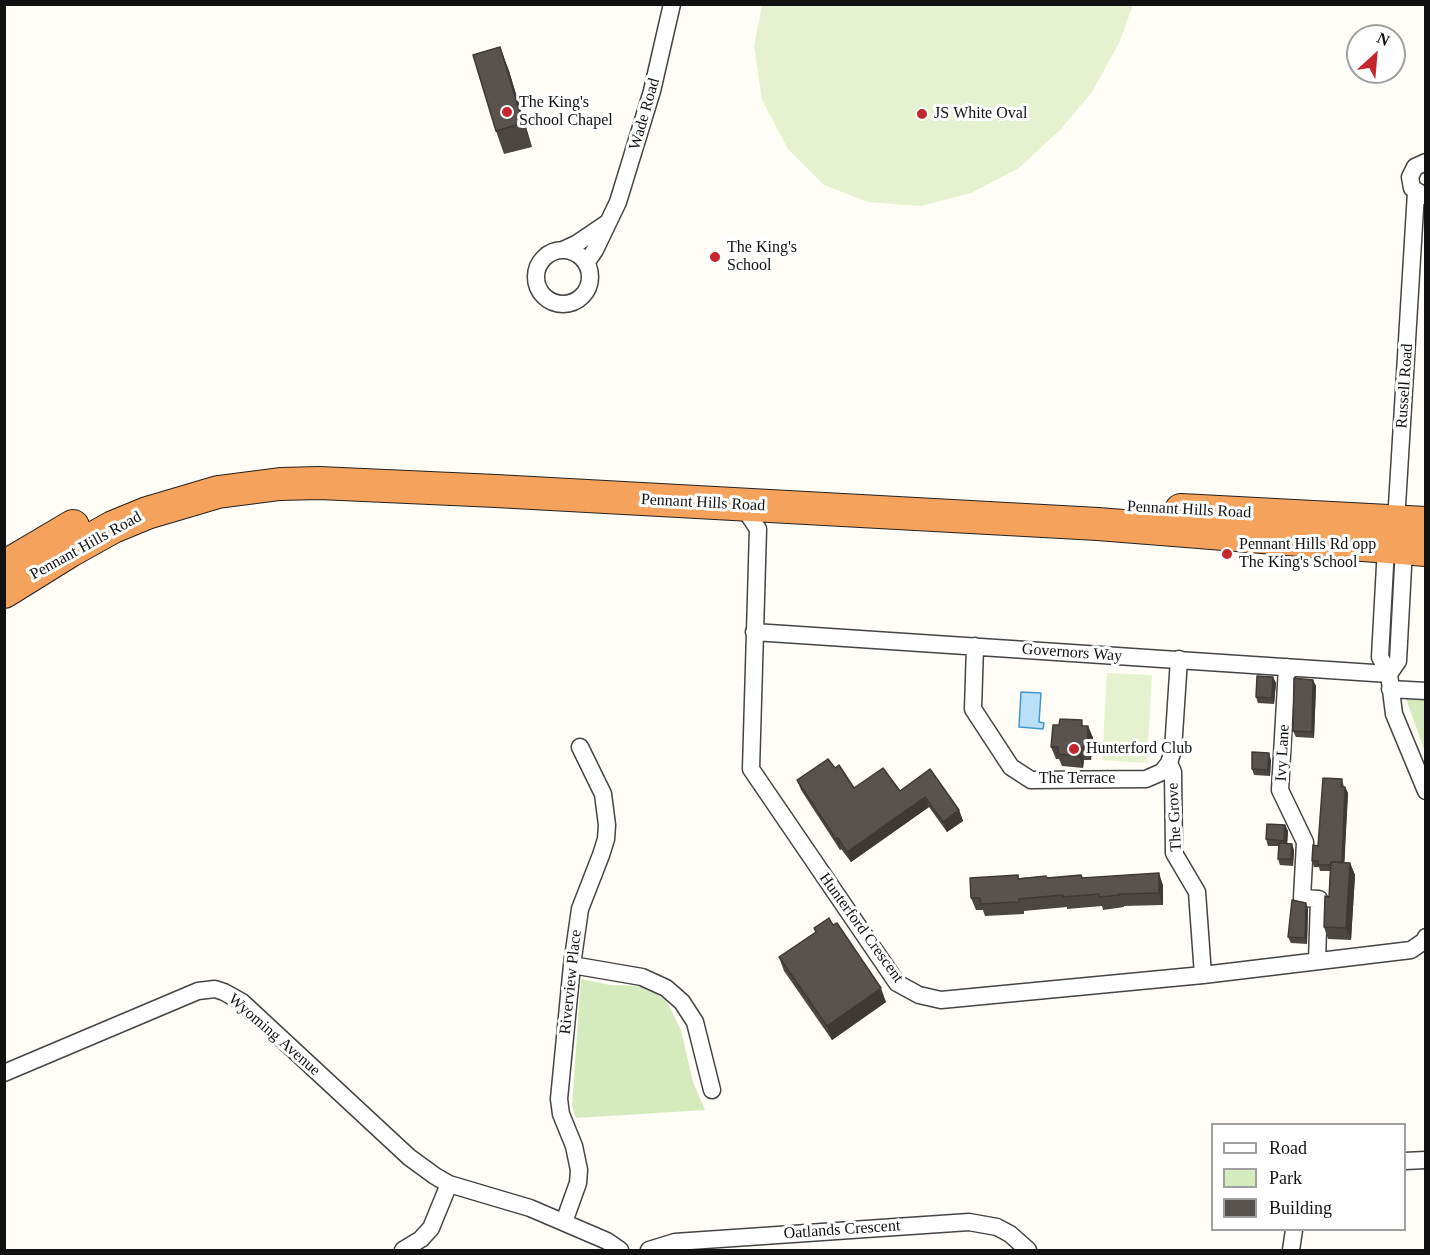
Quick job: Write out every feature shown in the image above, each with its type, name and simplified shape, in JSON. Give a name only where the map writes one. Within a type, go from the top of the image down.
[{"type":"highway","name":"Pennant Hills Road","points":[[4,567],[125,498],[159,486],[248,466],[300,463],[453,469],[1407,538]]},
{"type":"highway","name":"Pennant Hills Road","points":[[4,592],[113,527],[147,513],[218,492],[259,486],[319,483],[750,517],[1098,524],[1407,538]]},
{"type":"street","name":"Wade Road","points":[[586,263],[618,202],[652,91],[672,4]]},
{"type":"street","name":"Russell Road","points":[[1407,538],[1413,251],[1421,194],[1410,183],[1410,175],[1414,167],[1425,162]]},
{"type":"street","points":[[563,250],[576,254],[586,263],[590,279],[582,296],[569,303],[561,304],[549,300],[539,290],[537,269],[546,256],[552,252],[576,244],[610,221]]},
{"type":"street","points":[[1413,251],[1425,228]]},
{"type":"street","name":"Hunterford Crescent","points":[[750,517],[754,632],[751,769],[897,983],[919,995],[941,1000],[1203,975],[1411,950],[1424,941],[1425,937]]},
{"type":"street","points":[[1407,538],[1398,661],[1390,681],[1394,714],[1425,791]]},
{"type":"street","name":"Governors Way","points":[[754,632],[1287,667],[1390,681],[1425,691]]},
{"type":"street","name":"The Terrace","points":[[975,646],[973,709],[1017,773],[1031,780],[1146,779],[1162,772],[1169,763]]},
{"type":"street","points":[[1169,763],[1174,738],[1179,659]]},
{"type":"street","name":"Ivy Lane","points":[[1287,667],[1280,790],[1305,842],[1302,898],[1319,899],[1317,961]]},
{"type":"street","name":"Riverview Place","points":[[564,1222],[578,1183],[579,1170],[574,1146],[561,1114],[560,1099],[572,965],[580,909],[601,855],[607,825],[603,794],[580,747]]},
{"type":"street","name":"The Grove","points":[[1169,763],[1173,772],[1173,853],[1197,892],[1203,975]]},
{"type":"street","points":[[572,965],[642,977],[666,988],[682,1002],[695,1022],[712,1090]]},
{"type":"street","name":"Wyoming Avenue","points":[[4,1073],[198,991],[215,989],[242,1002],[416,1162],[449,1184],[500,1198],[564,1222],[607,1241],[620,1251]]},
{"type":"street","points":[[1406,1161],[1425,1160]]},
{"type":"street","points":[[403,1251],[421,1239],[431,1228],[449,1184]]},
{"type":"street","name":"Oatlands Crescent","points":[[649,1251],[675,1242],[969,1222],[998,1227],[1017,1239],[1028,1251]]},
{"type":"street","points":[[1291,1251],[1294,1231]]},
{"type":"green space","name":"JS White Oval","points":[[762,4],[1133,5],[1119,43],[1092,92],[1061,129],[1019,168],[971,193],[921,206],[868,202],[824,185],[788,149],[762,100],[754,46]]},
{"type":"green space","points":[[1107,673],[1152,675],[1147,763],[1102,760]]},
{"type":"green space","points":[[1406,699],[1425,700],[1425,752]]},
{"type":"green space","points":[[581,979],[610,985],[646,986],[667,1002],[681,1030],[693,1082],[705,1110],[576,1118],[572,1106]]},
{"type":"water","points":[[1021,692],[1041,693],[1039,722],[1044,723],[1043,729],[1019,727]]},
{"type":"building","name":"The King's School Chapel","points":[[500,47],[523,123],[496,131],[473,55]]},
{"type":"building","points":[[1257,676],[1273,677],[1272,698],[1256,697]]},
{"type":"building","points":[[1294,678],[1313,680],[1312,732],[1293,731]]},
{"type":"building","points":[[1060,719],[1082,720],[1081,726],[1088,726],[1087,748],[1080,747],[1079,756],[1058,754],[1058,747],[1051,747],[1053,725],[1059,725]]},
{"type":"building","points":[[1252,752],[1269,753],[1268,770],[1252,769]]},
{"type":"building","points":[[828,759],[835,768],[839,765],[854,788],[883,768],[900,791],[930,769],[959,810],[943,822],[925,797],[847,852],[797,780]]},
{"type":"building","points":[[1323,778],[1342,779],[1341,787],[1345,787],[1342,862],[1331,862],[1330,865],[1318,865],[1318,861],[1312,861],[1313,845],[1318,846]]},
{"type":"building","points":[[1267,824],[1285,825],[1284,841],[1266,839]]},
{"type":"building","points":[[1279,843],[1292,844],[1291,859],[1278,859]]},
{"type":"building","points":[[1331,862],[1350,863],[1346,928],[1324,927],[1325,896],[1329,897]]},
{"type":"building","points":[[1159,873],[1159,893],[1099,897],[1099,894],[1063,897],[1063,895],[1019,899],[1019,902],[981,904],[980,898],[971,898],[970,878],[1018,875],[1018,879],[1081,875],[1082,878]]},
{"type":"building","points":[[1292,900],[1306,903],[1305,938],[1288,937]]},
{"type":"building","points":[[829,918],[833,925],[837,923],[881,988],[827,1026],[779,957],[816,932],[814,928]]},
{"type":"place","name":"The King's School Chapel","points":[[507,112]]},
{"type":"place","name":"JS White Oval","points":[[922,114]]},
{"type":"place","name":"The King's School","points":[[715,257]]},
{"type":"place","name":"Pennant Hills Rd opp The King's School","points":[[1227,554]]},
{"type":"place","name":"Hunterford Club","points":[[1074,749]]}]
